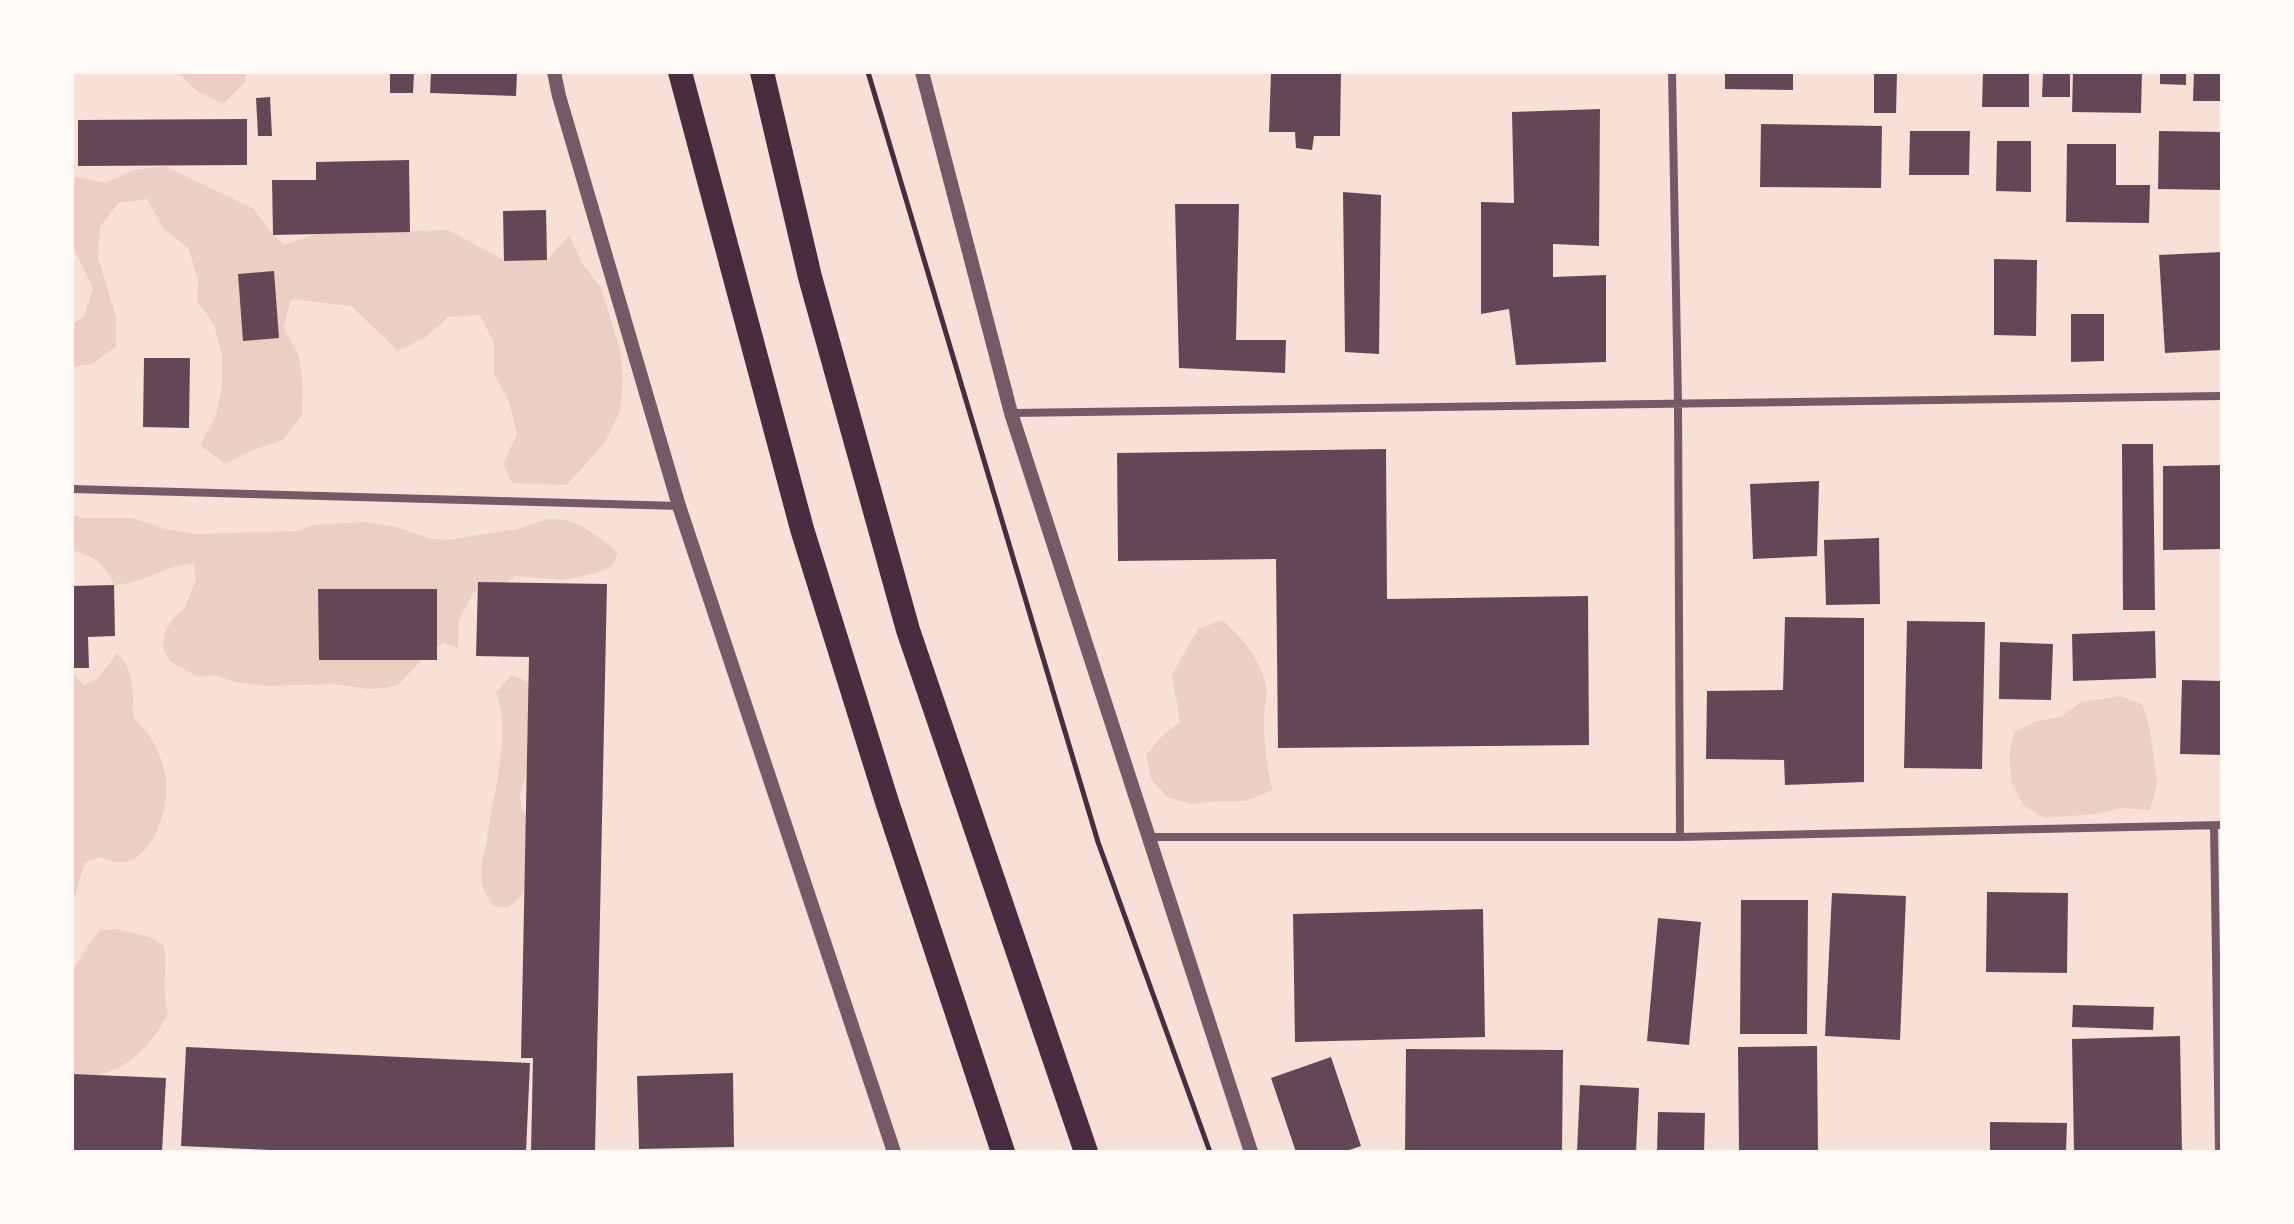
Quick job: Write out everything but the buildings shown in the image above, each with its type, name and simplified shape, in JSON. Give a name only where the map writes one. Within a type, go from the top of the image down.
[{"type":"highway","points":[[680,72],[802,529],[887,802],[1003,1152]]},
{"type":"highway","points":[[762,72],[810,277],[908,630],[1086,1152]]},
{"type":"street","points":[[554,72],[679,506],[894,1152]]},
{"type":"street","points":[[922,72],[1011,413],[1251,1152]]},
{"type":"street","points":[[1672,72],[1678,404],[1680,837]]},
{"type":"street","points":[[1011,413],[2222,396]]},
{"type":"street","points":[[72,489],[679,506]]},
{"type":"street","points":[[1149,837],[1680,837],[2218,826],[2219,1152]]},
{"type":"path","points":[[868,72],[1098,842],[1210,1152]]},
{"type":"shaded area","points":[[177,72],[246,72],[245,82],[223,104],[197,91]]},
{"type":"shaded area","points":[[165,166],[254,209],[273,235],[285,245],[316,234],[448,230],[504,260],[547,260],[569,235],[582,263],[601,288],[620,349],[623,380],[620,411],[606,441],[567,485],[512,483],[503,464],[517,434],[509,402],[494,374],[494,343],[480,315],[448,317],[426,337],[398,351],[351,306],[291,299],[284,328],[299,356],[303,386],[302,415],[283,440],[225,464],[200,445],[216,416],[222,386],[222,355],[214,325],[197,301],[198,279],[188,248],[163,228],[147,199],[118,203],[100,227],[98,257],[116,317],[116,347],[92,364],[72,367],[72,324],[84,317],[93,288],[72,245],[72,181],[76,177],[106,183],[133,170]]},
{"type":"shaded area","points":[[72,515],[132,518],[162,528],[196,534],[297,531],[312,525],[364,522],[447,540],[517,529],[548,519],[565,520],[580,525],[618,553],[612,566],[597,573],[563,580],[515,576],[503,586],[474,592],[459,619],[458,648],[444,643],[430,651],[398,685],[368,689],[334,684],[265,686],[235,682],[214,675],[199,677],[170,662],[163,648],[165,632],[173,618],[185,608],[196,579],[194,564],[114,585],[98,562],[72,550]]},
{"type":"shaded area","points":[[1222,620],[1249,649],[1263,676],[1266,690],[1265,745],[1273,790],[1246,801],[1192,804],[1167,797],[1151,779],[1146,755],[1161,737],[1180,722],[1172,674],[1198,629]]},
{"type":"shaded area","points":[[117,653],[130,674],[134,716],[152,739],[163,765],[166,780],[164,807],[155,834],[139,855],[125,862],[100,857],[85,862],[72,906],[72,672],[84,685],[97,679]]},
{"type":"shaded area","points":[[512,675],[526,681],[537,691],[528,765],[520,796],[523,811],[532,824],[533,869],[520,897],[508,908],[493,906],[484,888],[481,872],[502,745],[501,708],[496,692]]},
{"type":"shaded area","points":[[2121,696],[2143,705],[2150,730],[2157,785],[2150,810],[2123,808],[2097,814],[2045,818],[2023,805],[2012,783],[2009,758],[2014,732],[2037,721],[2060,717],[2081,702]]},
{"type":"shaded area","points":[[116,929],[150,937],[164,946],[168,1014],[149,1042],[129,1061],[105,1073],[72,1081],[72,972],[101,930]]}]
